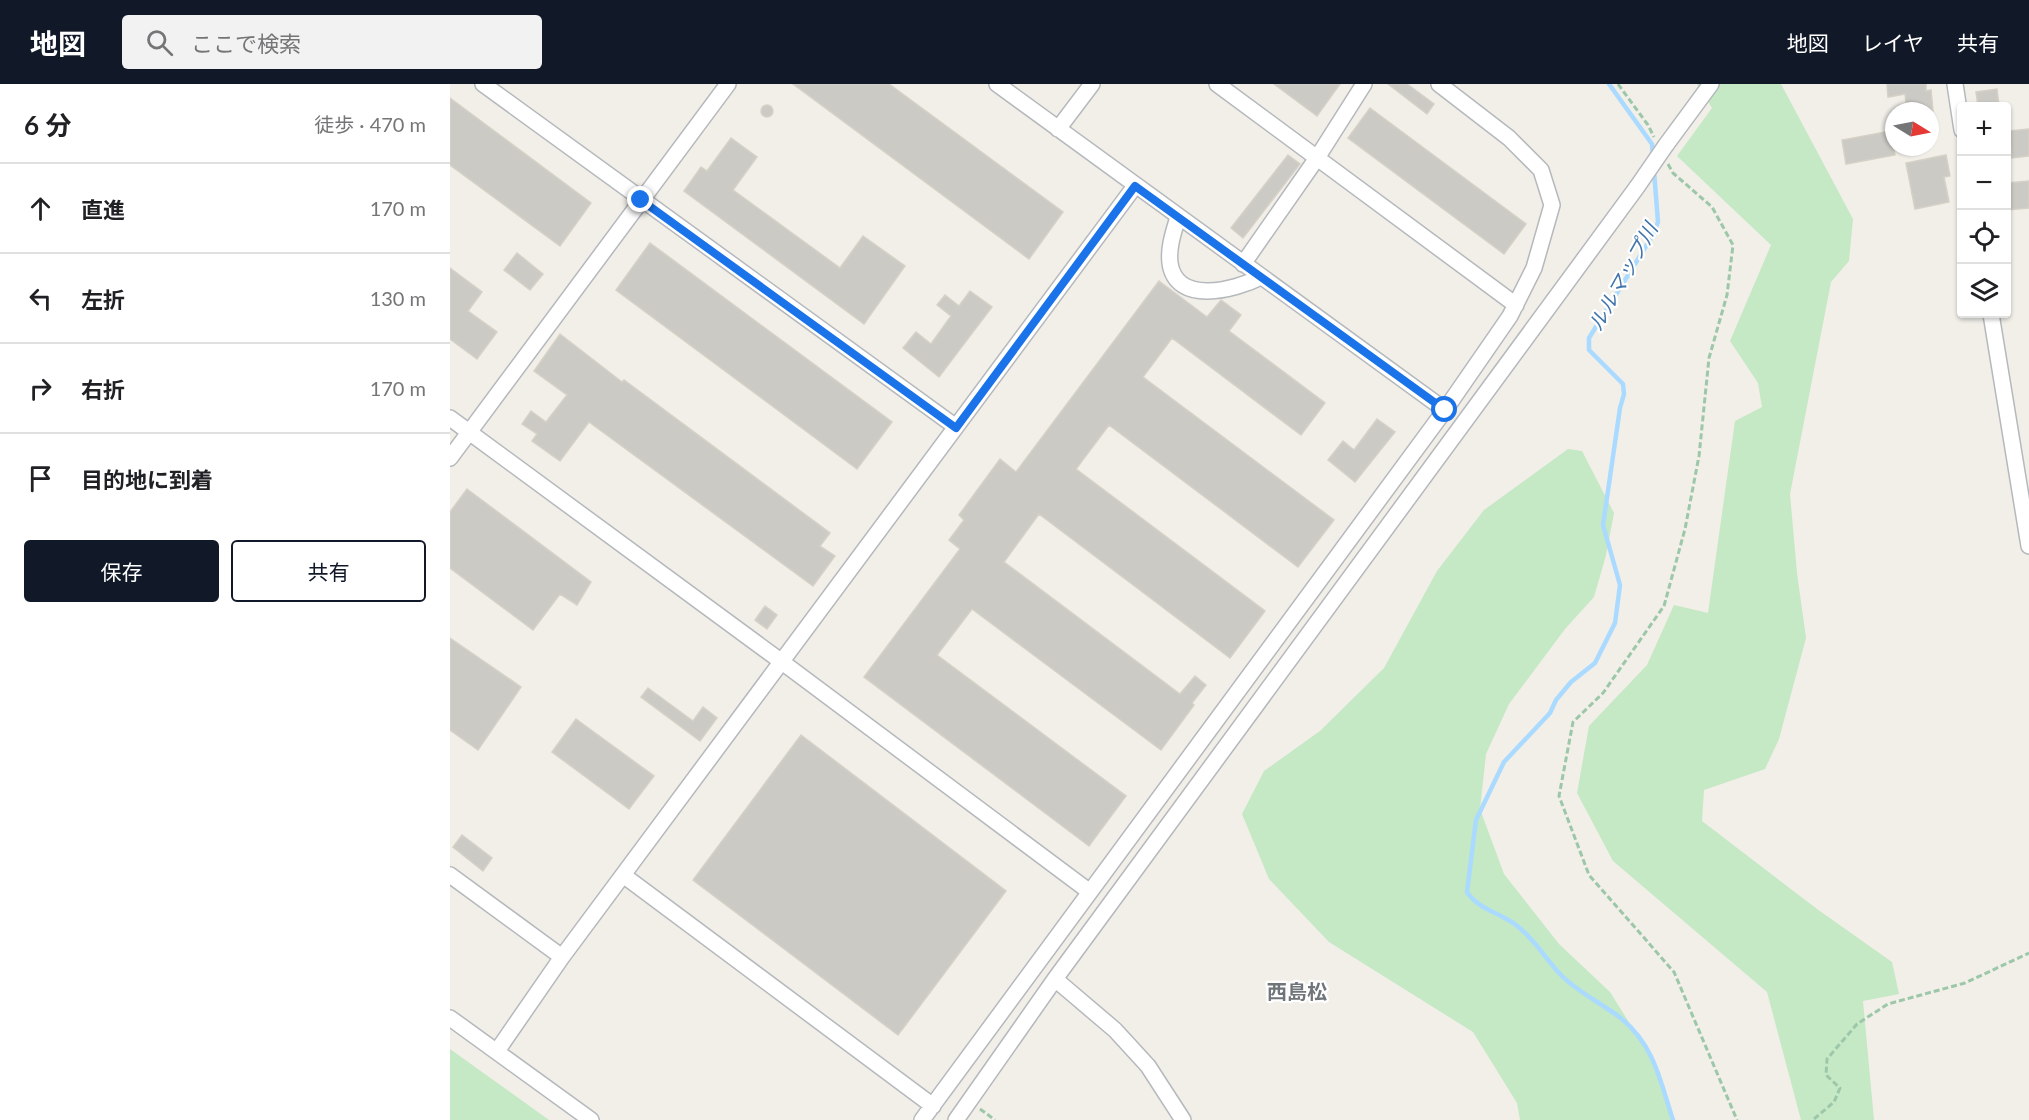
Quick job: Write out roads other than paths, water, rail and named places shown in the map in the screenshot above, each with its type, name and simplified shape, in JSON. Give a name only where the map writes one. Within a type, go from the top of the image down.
[{"type":"street","points":[[483,84],[956,428]]},
{"type":"street","points":[[450,458],[728,84]]},
{"type":"street","points":[[997,84],[1445,410]]},
{"type":"street","points":[[1058,129],[1092,84]]},
{"type":"street","points":[[1217,84],[1516,305]]},
{"type":"street","points":[[1243,264],[1317,158],[1364,84]]},
{"type":"street","points":[[922,1120],[1445,410],[1516,305],[1534,268],[1552,205],[1546,187],[1540,170],[1509,138],[1439,84]]},
{"type":"street","points":[[956,1120],[1055,979],[1637,187],[1662,145],[1711,84]]},
{"type":"street","points":[[1955,84],[1958,102]]},
{"type":"street","points":[[497,1051],[562,957],[1135,186]]},
{"type":"street","points":[[1178,217],[1170,246],[1170,263],[1175,277],[1184,286],[1213,291],[1233,288],[1261,277]]},
{"type":"street","points":[[1992,318],[2029,546]]},
{"type":"street","points":[[450,418],[1090,892]]},
{"type":"street","points":[[450,874],[562,957]]},
{"type":"street","points":[[623,875],[933,1106]]},
{"type":"street","points":[[1055,979],[1115,1029],[1148,1066],[1183,1120]]},
{"type":"street","points":[[450,1018],[591,1120]]},
{"type":"waterway","name":"ルルマップ川","points":[[1609,84],[1652,144],[1653,157]]},
{"type":"waterway","name":"ルルマップ川","points":[[1654,171],[1658,222],[1653,235],[1589,338],[1589,350],[1623,384],[1624,394],[1603,525],[1620,585],[1615,623],[1595,663],[1571,682],[1556,700],[1550,713],[1504,762],[1476,820],[1467,892],[1477,903],[1523,931],[1569,982],[1622,1019],[1633,1030],[1655,1065],[1673,1120]]},
{"type":"district","name":"西島松","points":[[1297,992]]}]
